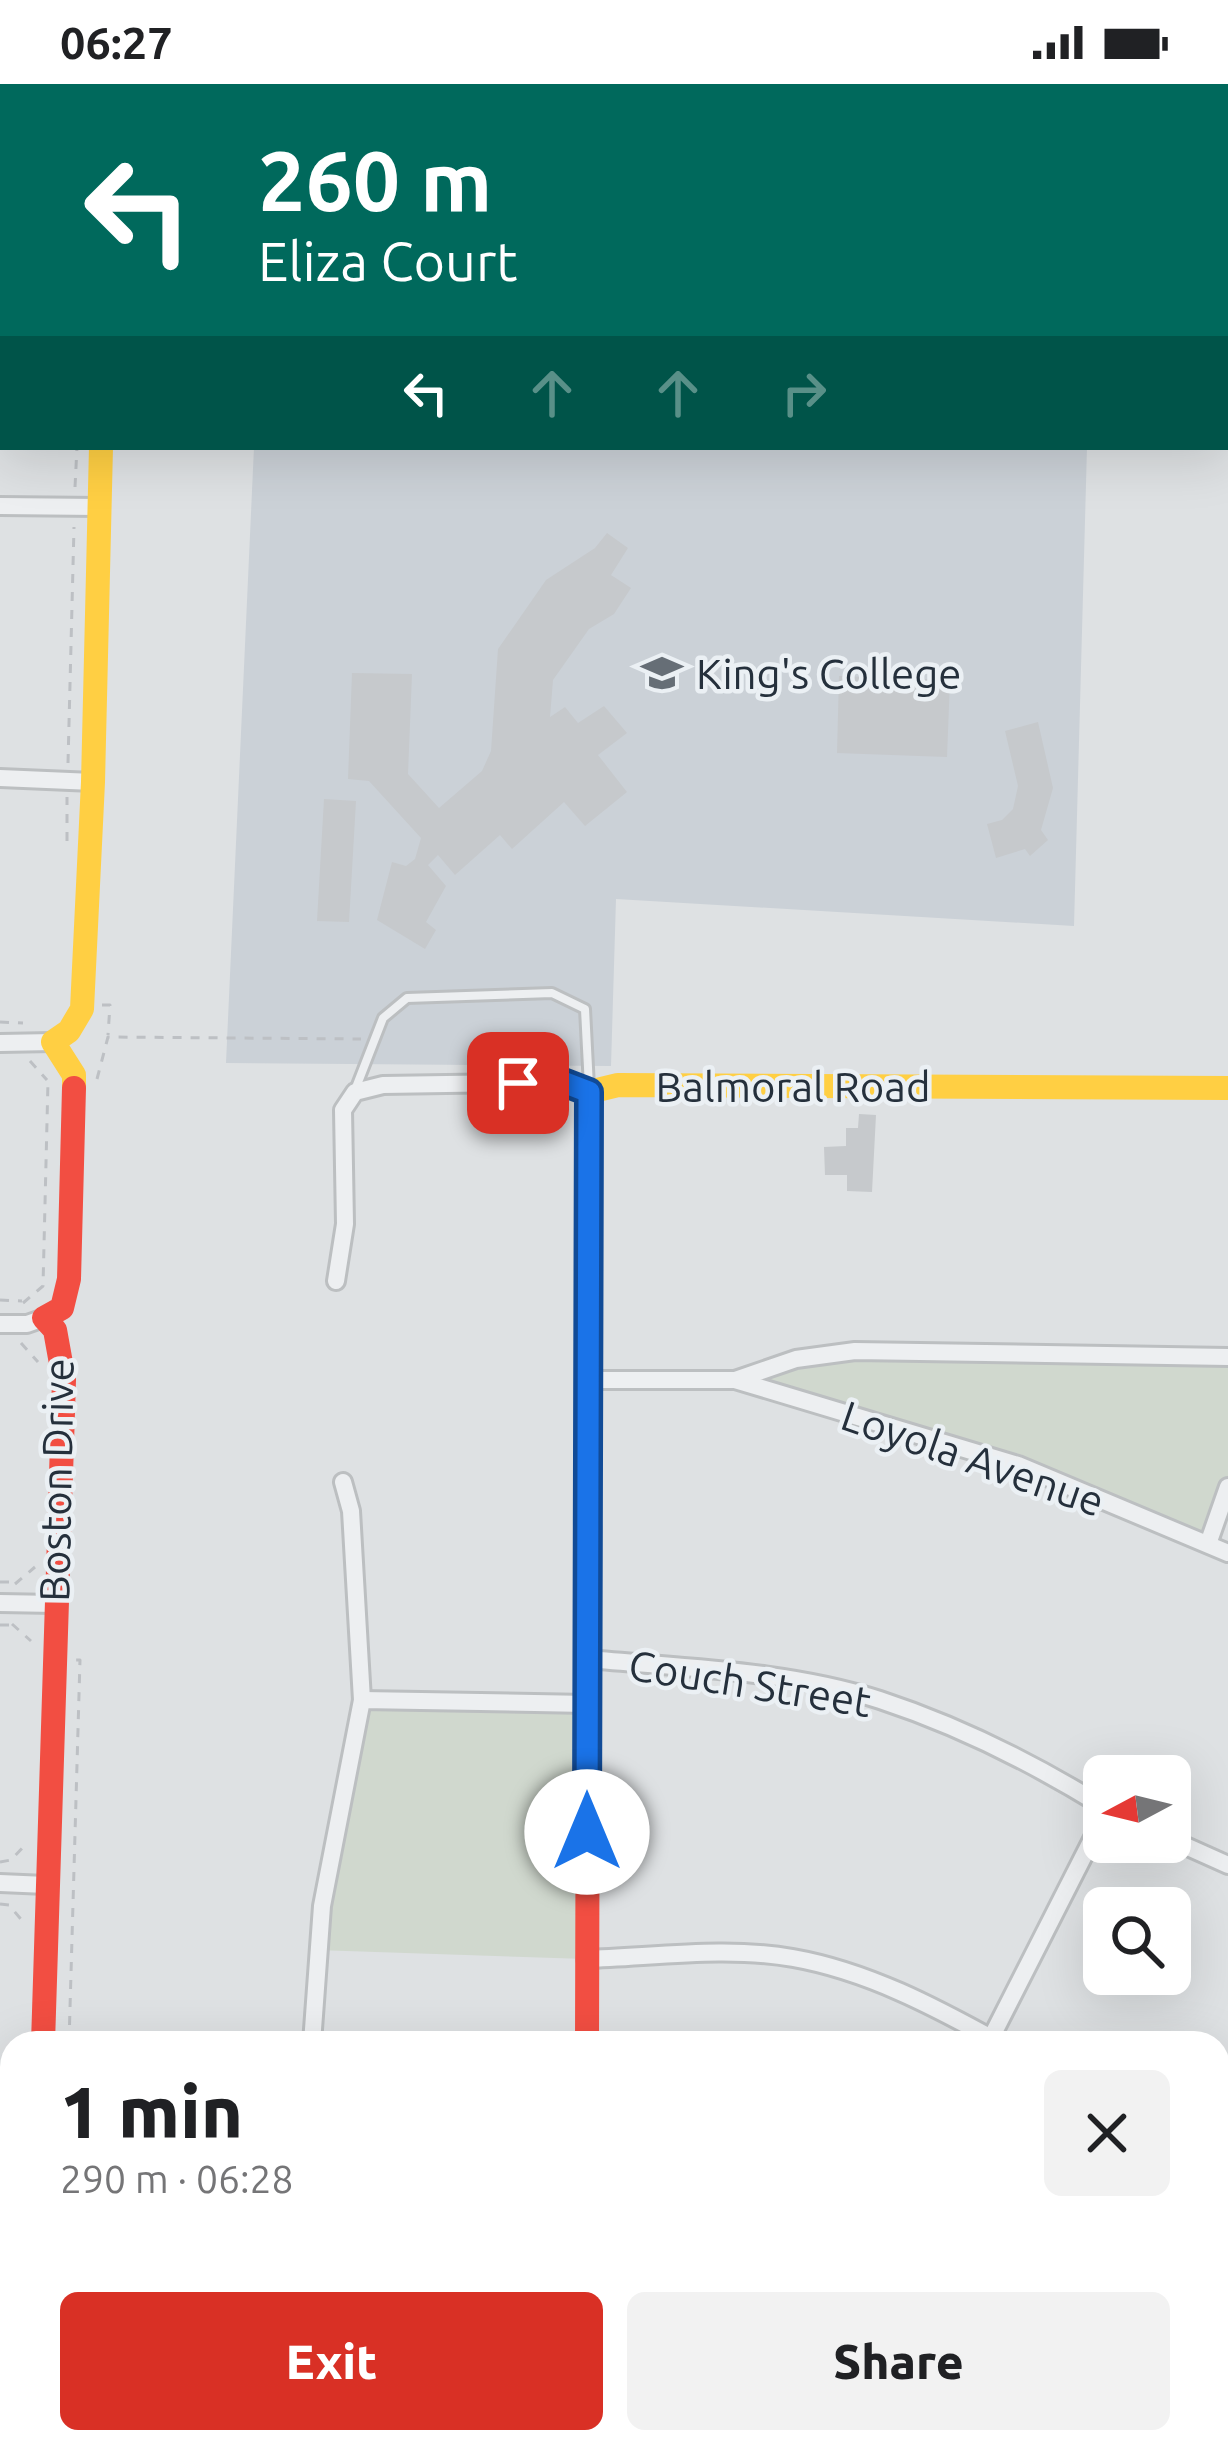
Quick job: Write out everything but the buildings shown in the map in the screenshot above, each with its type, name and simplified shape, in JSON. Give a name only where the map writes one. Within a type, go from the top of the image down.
[{"type":"street","points":[[0,1043],[53,1042],[69,1031],[82,1009],[80,782],[86,507],[100,450]]},
{"type":"street","points":[[0,506],[86,507]]},
{"type":"street","points":[[0,778],[80,782]]},
{"type":"street","points":[[53,1042],[66,1059],[61,1081]]},
{"type":"street","name":"Boston Drive","points":[[33,1321],[62,1308],[69,1279],[61,1081]]},
{"type":"street","points":[[336,1281],[345,1225],[344,1110],[355,1091],[383,1085],[563,1082],[589,1092],[587,2031]]},
{"type":"street","name":"Balmoral Road","points":[[589,1092],[619,1085],[1228,1088]]},
{"type":"street","points":[[0,1324],[33,1321]]},
{"type":"street","name":"Boston Drive","points":[[33,1321],[56,1330],[64,1380],[43,2031]]},
{"type":"street","name":"Loyola Avenue","points":[[735,1380],[796,1359],[855,1351],[1228,1357]]},
{"type":"street","name":"Loyola Avenue","points":[[591,1380],[735,1380],[1018,1466],[1228,1553]]},
{"type":"street","points":[[313,2031],[322,1906],[362,1700],[351,1511],[343,1482]]},
{"type":"street","points":[[1208,1544],[1228,1487]]},
{"type":"street","points":[[0,1603],[55,1604]]},
{"type":"street","name":"Couch Street","points":[[588,1659],[730,1672],[878,1700],[959,1730],[1041,1768],[1083,1794]]},
{"type":"street","points":[[362,1700],[588,1704]]},
{"type":"street","points":[[1191,1848],[1228,1864]]},
{"type":"street","points":[[1000,2031],[1083,1860]]},
{"type":"street","points":[[0,1883],[46,1885]]},
{"type":"street","points":[[586,1959],[790,1957],[874,1980],[978,2031]]},
{"type":"lane","points":[[355,1091],[383,1018],[407,998],[552,993],[585,1009],[589,1092]]},
{"type":"path","points":[[67,844],[80,782],[86,507],[77,450]]},
{"type":"path","points":[[0,1022],[29,1023]]},
{"type":"path","points":[[0,1300],[23,1301],[43,1286],[61,1081],[97,1081],[108,1037],[375,1039]]},
{"type":"path","points":[[33,1321],[21,1346],[42,1366]]},
{"type":"path","points":[[0,1582],[16,1582],[37,1566]]},
{"type":"path","points":[[0,1625],[12,1625],[33,1642]]},
{"type":"path","points":[[0,1862],[11,1860],[28,1844]]},
{"type":"path","points":[[0,1904],[9,1905],[25,1923]]},
{"type":"shaded area","name":"King's College","points":[[254,450],[1087,450],[1074,926],[616,899],[611,1066],[226,1063]]},
{"type":"shaded area","points":[[1228,1357],[1228,1487],[1208,1544],[1018,1465],[735,1380],[796,1359]]},
{"type":"shaded area","points":[[362,1700],[588,1704],[586,1959],[316,1950]]},
{"type":"traffic: slow","points":[[74,1088],[74,1075],[53,1042],[69,1031],[82,1009],[101,450]]},
{"type":"traffic: slow","points":[[589,1317],[589,1092],[618,1085],[1228,1088]]},
{"type":"traffic: jam","points":[[43,2031],[64,1380],[55,1330],[44,1318],[62,1308],[69,1279],[74,1088]]},
{"type":"traffic: jam","points":[[587,2031],[589,1317]]},
{"type":"place","name":"King's College","points":[[662,673]]},
{"type":"route","points":[[518,1083],[563,1082],[589,1092],[587,1832]]}]
